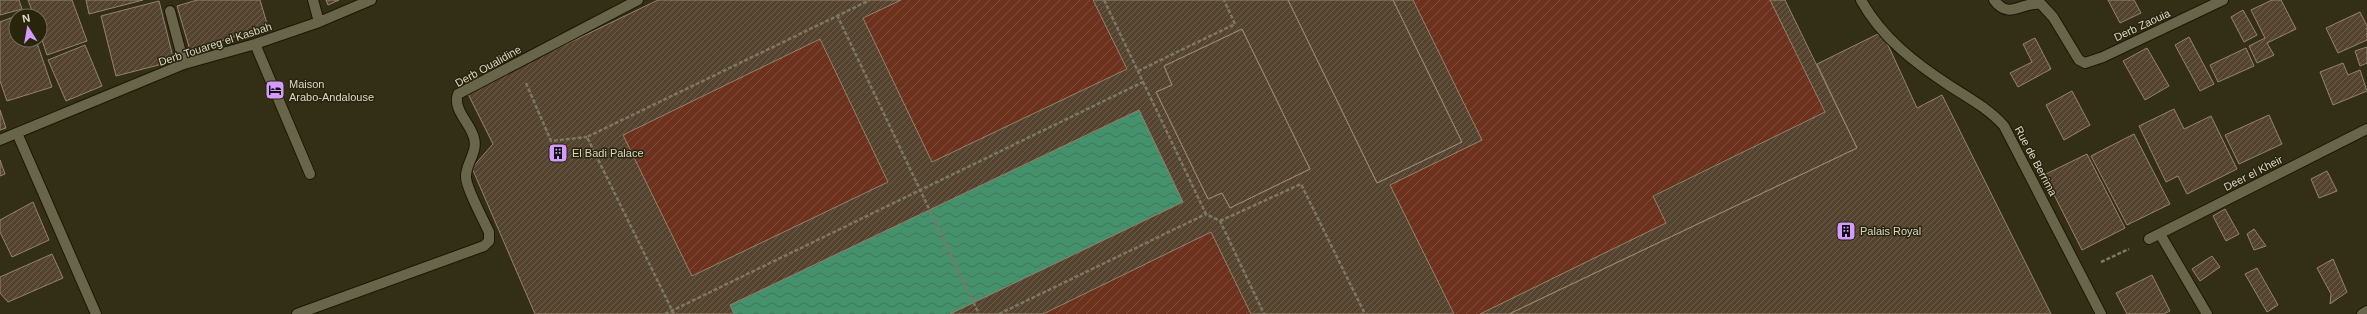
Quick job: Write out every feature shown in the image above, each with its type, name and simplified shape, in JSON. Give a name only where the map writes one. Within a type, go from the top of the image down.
[{"type":"street","points":[[313,0],[319,22]]},
{"type":"street","name":"Derb Touareg el Kasbah","points":[[0,140],[184,64],[255,44],[319,22],[371,0]]},
{"type":"street","name":"Derb Oualidine","points":[[297,314],[484,246],[489,241],[489,232],[465,178],[466,167],[475,147],[474,138],[457,104],[458,94],[638,0]]},
{"type":"street","name":"Rue de Berrima","points":[[1861,0],[1877,23],[1900,48],[1923,67],[1984,108],[2004,126],[2101,314]]},
{"type":"street","name":"Derb Zaouia","points":[[1994,0],[2000,8],[2007,10],[2030,4],[2041,4],[2053,17],[2079,60],[2085,63],[2103,57],[2223,0]]},
{"type":"street","points":[[170,11],[184,64]]},
{"type":"street","points":[[255,44],[310,174]]},
{"type":"street","name":"Deer el Kheir","points":[[2149,239],[2367,129]]},
{"type":"street","points":[[17,133],[96,314]]},
{"type":"street","points":[[2160,234],[2207,314]]},
{"type":"street","points":[[2362,314],[2367,311]]},
{"type":"path","points":[[531,80],[525,82],[552,141],[587,137],[870,0]]},
{"type":"path","points":[[1104,0],[1206,214],[1220,221],[1264,314]]},
{"type":"path","points":[[1138,71],[1234,24],[1224,0]]},
{"type":"path","points":[[838,15],[926,205],[979,314]]},
{"type":"path","points":[[665,314],[1143,82]]},
{"type":"path","points":[[587,137],[674,314]]},
{"type":"path","points":[[1220,221],[1301,184],[1365,314]]},
{"type":"path","points":[[999,314],[1206,214]]},
{"type":"path","points":[[2080,272],[2149,239]]},
{"type":"shaded area","points":[[901,0],[1093,0],[1127,69],[932,162],[863,18]]},
{"type":"shaded area","points":[[1413,0],[1770,0],[1825,112],[1653,195],[1666,223],[1480,314],[1454,314],[1390,185]]},
{"type":"shaded area","points":[[820,39],[888,182],[692,276],[623,135]]},
{"type":"shaded area","points":[[1211,232],[1251,314],[1043,314]]},
{"type":"water","points":[[1139,110],[1183,202],[950,314],[734,314],[730,305]]},
{"type":"building","points":[[0,0],[19,0],[22,8],[8,8],[8,13],[0,15]]},
{"type":"building","points":[[28,0],[72,0],[87,41],[47,55],[45,48],[48,48],[48,8],[31,8]]},
{"type":"building","points":[[86,0],[143,0],[89,14]]},
{"type":"building","points":[[197,0],[260,0],[268,27],[190,50],[177,6]]},
{"type":"building","points":[[326,0],[339,0],[328,5]]},
{"type":"building","name":"El Badi Palace","points":[[658,0],[901,0],[863,18],[932,162],[1127,69],[1093,0],[1288,0],[1377,183],[1462,142],[1393,0],[1413,0],[1482,140],[1390,185],[1454,314],[1251,314],[1211,232],[1043,314],[950,314],[1183,202],[1139,110],[730,305],[734,314],[535,314],[472,168],[493,144],[467,92]],"holes":[[[1242,29],[1310,169],[1230,208],[1222,193],[1208,199],[1156,92],[1172,85],[1164,66]],[[820,39],[888,182],[692,276],[623,135]]]},
{"type":"building","points":[[1288,0],[1393,0],[1462,142],[1377,183]]},
{"type":"building","points":[[1770,0],[1785,0],[1857,148],[1509,314],[1480,314],[1666,223],[1653,196],[1825,112]]},
{"type":"building","points":[[2108,0],[2134,0],[2141,13],[2120,23]]},
{"type":"building","points":[[2272,0],[2281,0],[2296,29],[2267,43],[2274,55],[2257,63],[2249,46],[2265,38],[2251,10]]},
{"type":"building","points":[[159,1],[174,61],[116,76],[101,16]]},
{"type":"building","points":[[2243,10],[2257,35],[2244,42],[2231,17]]},
{"type":"building","points":[[2360,12],[2367,26],[2367,40],[2338,53],[2326,28]]},
{"type":"building","points":[[8,19],[8,48],[39,48],[52,87],[7,101],[0,81],[0,22]]},
{"type":"building","points":[[1242,29],[1310,169],[1230,208],[1222,193],[1208,199],[1156,92],[1172,85],[1164,66]]},
{"type":"building","name":"Palais Royal","points":[[1882,32],[1917,108],[1942,95],[2051,314],[1509,314],[1857,148],[1817,64]]},
{"type":"building","points":[[2189,37],[2214,84],[2200,91],[2175,45]]},
{"type":"building","points":[[2035,38],[2051,69],[2018,87],[2010,73],[2032,62],[2023,44]]},
{"type":"building","points":[[85,45],[102,86],[66,101],[48,60]]},
{"type":"building","points":[[2367,47],[2367,63],[2360,66],[2355,51]]},
{"type":"building","points":[[2147,48],[2169,86],[2145,100],[2123,61]]},
{"type":"building","points":[[2246,48],[2254,66],[2218,82],[2210,65]]},
{"type":"building","points":[[2343,63],[2348,75],[2360,70],[2367,91],[2333,105],[2320,72]]},
{"type":"building","points":[[2072,91],[2090,125],[2064,140],[2046,105]]},
{"type":"building","points":[[2174,109],[2184,129],[2211,116],[2237,169],[2187,194],[2178,176],[2166,182],[2139,126]]},
{"type":"building","points":[[0,110],[6,128],[0,130]]},
{"type":"building","points":[[2269,115],[2282,144],[2239,164],[2225,135]]},
{"type":"building","points":[[2134,134],[2170,204],[2127,225],[2091,156]]},
{"type":"building","points":[[2087,154],[2125,228],[2082,250],[2044,175]]},
{"type":"building","points":[[0,160],[5,174],[0,176]]},
{"type":"building","points":[[2327,171],[2337,191],[2319,198],[2311,179]]},
{"type":"building","points":[[33,202],[49,240],[12,257],[0,232],[0,220]]},
{"type":"building","points":[[2225,209],[2239,234],[2226,241],[2213,216]]},
{"type":"building","points":[[2254,229],[2266,246],[2254,250],[2247,234]]},
{"type":"building","points":[[52,254],[63,278],[8,302],[0,293],[0,277]]},
{"type":"building","points":[[2212,256],[2220,267],[2200,281],[2192,269]]},
{"type":"building","points":[[2333,259],[2347,292],[2330,304],[2331,294],[2317,268]]},
{"type":"building","points":[[2257,268],[2278,305],[2267,312],[2245,274]]},
{"type":"building","points":[[2152,275],[2170,311],[2164,314],[2127,314],[2116,293]]},
{"type":"place","name":"Maison Arabo-Andalouse","points":[[275,90]]},
{"type":"place","name":"El Badi Palace","points":[[558,153]]},
{"type":"place","name":"Palais Royal","points":[[1846,231]]}]
